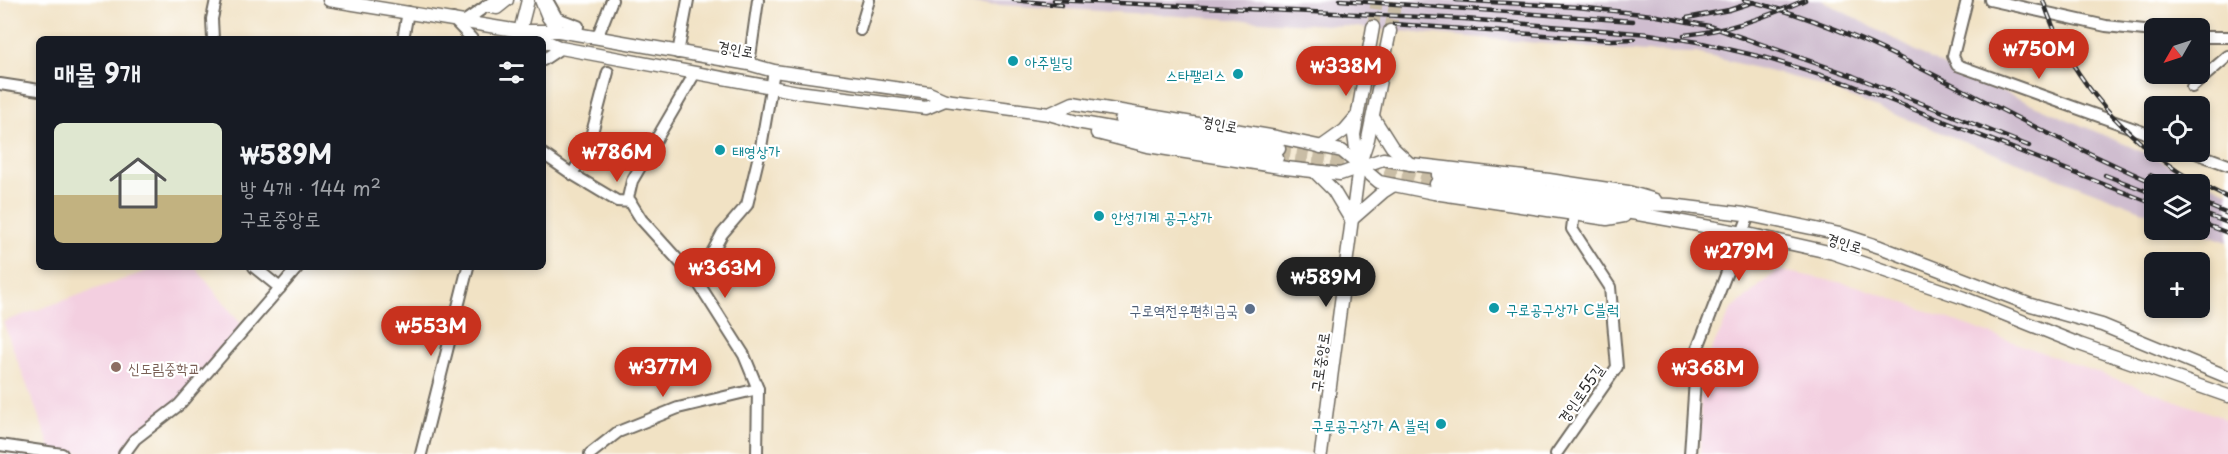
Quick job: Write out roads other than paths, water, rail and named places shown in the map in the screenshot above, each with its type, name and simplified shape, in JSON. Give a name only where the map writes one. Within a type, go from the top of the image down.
[{"type":"main road","name":"경인로","points":[[329,0],[459,20],[519,35],[559,31],[749,64],[774,71],[929,93],[945,100],[1049,114],[1080,113],[1278,154]]},
{"type":"main road","points":[[491,3],[497,8],[507,0]]},
{"type":"main road","points":[[519,35],[528,0]]},
{"type":"main road","points":[[541,0],[548,16],[559,31]]},
{"type":"main road","name":"구로중앙로","points":[[1359,166],[1354,135],[1373,27]]},
{"type":"main road","name":"구로중앙로","points":[[1321,454],[1359,166],[1368,139],[1390,31]]},
{"type":"main road","name":"경인로","points":[[546,42],[561,48],[798,92],[926,108],[945,100]]},
{"type":"main road","points":[[1049,114],[1073,104],[1276,137],[1342,151],[1379,182],[1607,219],[1638,214]]},
{"type":"main road","points":[[1049,114],[1077,129],[1148,146],[1314,171],[1340,174],[1383,159],[1621,191],[1671,204]]},
{"type":"main road","points":[[1321,147],[1345,130],[1358,115]]},
{"type":"main road","points":[[1373,117],[1392,147],[1411,164]]},
{"type":"main road","points":[[1314,171],[1333,190],[1351,220],[1394,185]]},
{"type":"main road","name":"경인로","points":[[2228,377],[2102,325],[2031,305],[1880,246],[1840,234],[1749,215],[1671,204],[1632,204],[1437,179],[1743,233],[1833,253],[1964,298],[2079,344],[2228,396]]},
{"type":"street","points":[[213,36],[212,18],[216,0]]},
{"type":"street","points":[[548,0],[557,18],[578,26],[577,34]]},
{"type":"street","points":[[597,38],[612,0]]},
{"type":"street","points":[[678,53],[688,0]]},
{"type":"street","points":[[749,64],[758,0]]},
{"type":"street","points":[[861,30],[869,0]]},
{"type":"street","points":[[1967,0],[1953,56],[1957,65],[2144,132]]},
{"type":"street","points":[[1990,0],[2106,26],[2144,30]]},
{"type":"street","points":[[470,36],[459,20],[491,3]]},
{"type":"street","points":[[404,36],[408,12]]},
{"type":"street","points":[[2210,37],[2228,37]]},
{"type":"street","points":[[546,58],[561,48]]},
{"type":"street","points":[[2192,87],[2228,56]]},
{"type":"street","points":[[697,281],[722,234],[747,205],[761,147],[774,71]]},
{"type":"street","points":[[572,174],[588,148],[608,72]]},
{"type":"street","points":[[694,73],[632,182],[628,198],[641,219],[697,281],[744,355],[758,389],[757,454]]},
{"type":"street","points":[[0,84],[36,90]]},
{"type":"street","points":[[546,156],[617,201],[631,202]]},
{"type":"street","points":[[2210,158],[2228,165]]},
{"type":"street","name":"경인로55길","points":[[1557,454],[1617,367],[1610,287],[1572,229],[1574,214]]},
{"type":"street","points":[[1690,454],[1697,350],[1749,215]]},
{"type":"street","points":[[258,270],[280,288]]},
{"type":"street","points":[[124,454],[135,439],[179,405],[295,270]]},
{"type":"street","points":[[421,454],[467,270]]},
{"type":"street","points":[[590,454],[618,432],[678,408],[758,389]]},
{"type":"street","points":[[0,445],[56,454]]},
{"type":"tunnel","points":[[1373,27],[1377,0]]},
{"type":"tunnel","points":[[1390,31],[1396,0]]},
{"type":"tunnel","points":[[1279,149],[1438,175]]},
{"type":"tunnel","points":[[1277,158],[1436,184]]},
{"type":"railway","points":[[1014,0],[1062,5]]},
{"type":"railway","points":[[1054,0],[1465,19],[1649,34],[1698,42],[1766,58],[1849,84],[2144,200]]},
{"type":"railway","points":[[1340,0],[1633,21]]},
{"type":"railway","points":[[1456,0],[1577,7],[1652,15],[1709,26],[1853,76],[2029,146]]},
{"type":"railway","points":[[1744,0],[1812,20],[1877,47],[2144,178]]},
{"type":"railway","points":[[1684,35],[1746,22],[1805,0]]},
{"type":"railway","points":[[2043,0],[2065,51],[2095,96],[2113,116],[2133,136],[2176,170],[2228,198]]},
{"type":"railway","points":[[1687,18],[1729,10],[1754,2]]},
{"type":"railway","points":[[1394,24],[1611,40],[1634,39]]},
{"type":"railway","points":[[2105,175],[2144,190]]},
{"type":"railway","points":[[2210,207],[2228,214]]},
{"type":"railway","points":[[2210,216],[2228,223]]},
{"type":"railway","points":[[2210,226],[2228,233]]},
{"type":"place","name":"아주빌딩","points":[[1013,61]]},
{"type":"place","name":"스타팰리스","points":[[1238,74]]},
{"type":"place","name":"태영상가","points":[[720,150]]},
{"type":"place","name":"안성기계 공구상가","points":[[1099,216]]},
{"type":"place","name":"구로공구상가 C블럭","points":[[1494,308]]},
{"type":"place","name":"구로역전우편취급국","points":[[1250,309]]},
{"type":"place","name":"신도림중학교","points":[[116,367]]},
{"type":"place","name":"구로공구상가 A 블럭","points":[[1441,424]]}]
